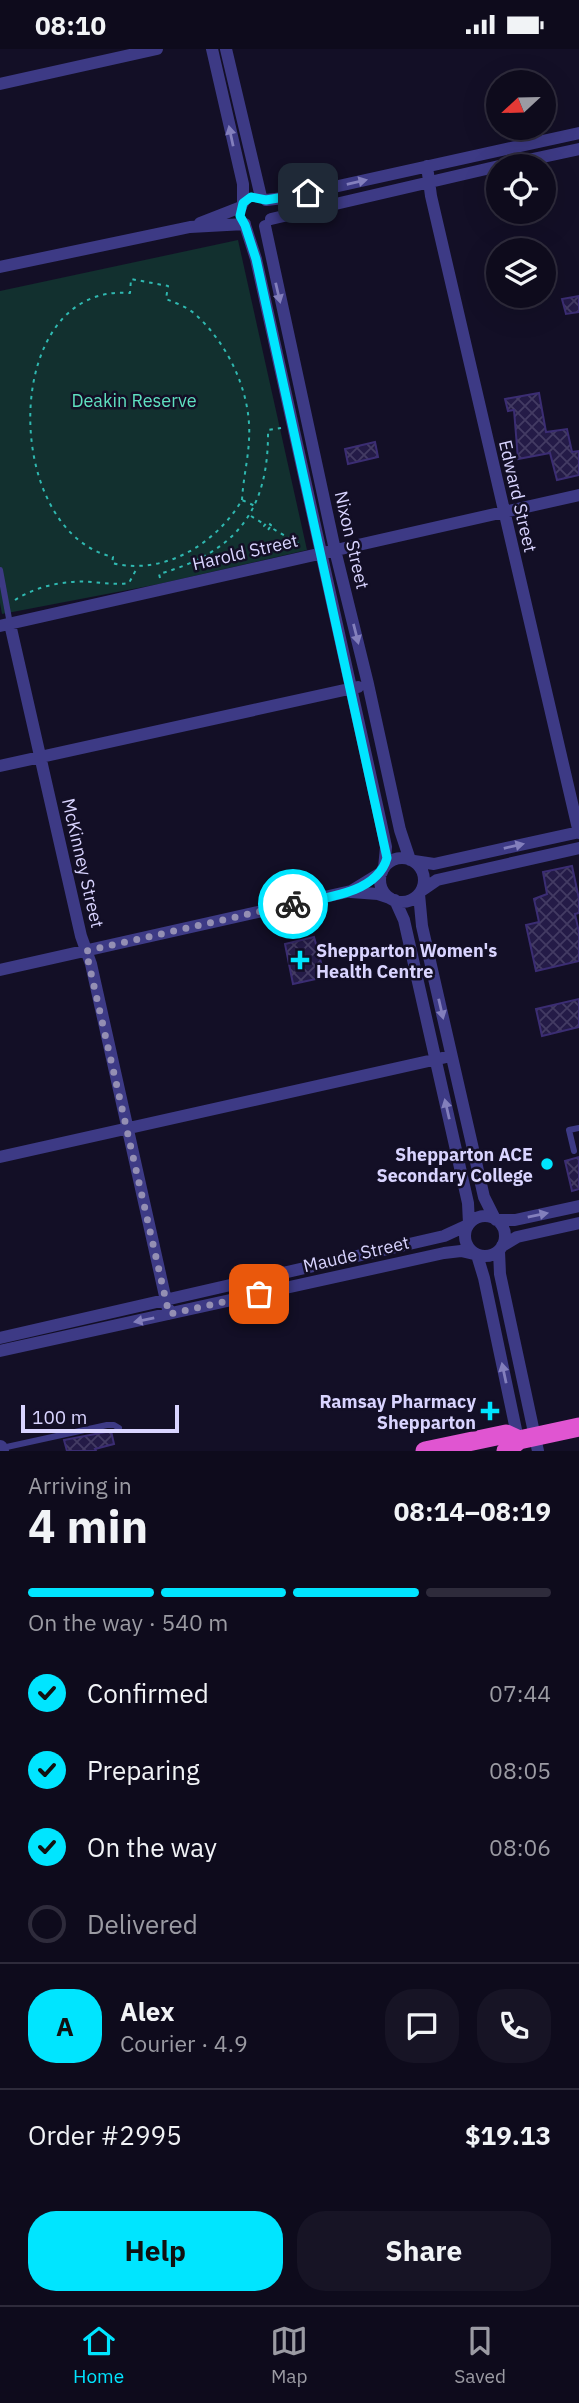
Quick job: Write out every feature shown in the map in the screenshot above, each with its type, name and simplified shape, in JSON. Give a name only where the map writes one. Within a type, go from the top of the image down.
[{"type":"highway","points":[[425,1451],[506,1434],[523,1446],[579,1427]]},
{"type":"street","points":[[0,84],[157,49]]},
{"type":"street","points":[[212,49],[243,184],[240,216],[245,225]]},
{"type":"street","points":[[226,49],[264,199],[272,211],[268,223]]},
{"type":"street","points":[[190,227],[242,205],[251,197],[284,198],[579,132]]},
{"type":"street","points":[[555,154],[579,149]]},
{"type":"street","name":"Edward Street","points":[[427,166],[579,832]]},
{"type":"street","points":[[0,267],[190,227],[245,225],[255,229],[268,223],[486,169]]},
{"type":"street","name":"Nixon Street","points":[[268,223],[335,550],[400,830],[412,861]]},
{"type":"street","name":"Nixon Street","points":[[245,225],[256,259],[386,847],[387,858],[383,870]]},
{"type":"street","name":"Harold Street","points":[[5,625],[579,495]]},
{"type":"street","name":"McKinney Street","points":[[5,625],[41,757],[169,1314]]},
{"type":"street","points":[[0,766],[368,684]]},
{"type":"street","points":[[351,891],[396,859],[434,864],[579,832]]},
{"type":"street","points":[[0,970],[351,891],[408,901],[437,880],[579,848]]},
{"type":"street","points":[[412,861],[424,875],[420,893],[422,926],[484,1197],[504,1232],[500,1275],[523,1446]]},
{"type":"street","points":[[383,870],[382,886],[404,920],[468,1205],[466,1243],[476,1254],[484,1278],[523,1446]]},
{"type":"street","points":[[0,1157],[451,1056]]},
{"type":"street","points":[[468,1224],[484,1216],[515,1220],[579,1206]]},
{"type":"street","points":[[476,1254],[488,1256],[517,1237],[579,1223]]},
{"type":"street","name":"Maude Street","points":[[0,1338],[444,1236],[468,1224]]},
{"type":"street","name":"Maude Street","points":[[0,1351],[444,1253],[461,1251],[476,1254]]},
{"type":"street","points":[[374,1252],[378,1268]]},
{"type":"street","points":[[278,1274],[282,1289]]},
{"type":"lane","points":[[0,571],[8,609],[5,625]]},
{"type":"lane","points":[[574,1151],[569,1130],[579,1128]]},
{"type":"lane","points":[[0,1450],[107,1425],[119,1428]]},
{"type":"path","points":[[71,305],[96,296],[130,293],[131,279],[168,286],[166,299],[193,312],[213,334],[230,360],[241,385],[250,438],[242,499],[222,528],[203,544],[164,562],[137,567],[112,563],[113,557],[81,547]]},
{"type":"path","points":[[163,589],[159,574],[192,563],[216,550],[250,516],[266,473],[268,431],[281,428]]},
{"type":"path","points":[[242,499],[255,506]]},
{"type":"path","points":[[250,516],[265,524],[267,522],[270,527],[307,549]]},
{"type":"path","points":[[8,609],[15,600],[31,590],[73,582],[117,585],[129,583],[137,567]]},
{"type":"green space","name":"Deakin Reserve","points":[[238,240],[307,550],[159,584],[2,614],[0,291]]},
{"type":"building","points":[[579,296],[579,312],[566,314],[562,299]]},
{"type":"building","points":[[539,393],[546,432],[567,429],[572,452],[579,451],[579,475],[557,480],[550,453],[518,459],[514,410],[508,411],[505,399]]},
{"type":"building","points":[[375,442],[378,457],[348,464],[345,449]]},
{"type":"building","points":[[572,866],[579,899],[579,913],[575,914],[579,932],[579,961],[536,971],[526,925],[539,922],[534,899],[547,894],[543,872]]},
{"type":"building","name":"Shepparton Women's Health Centre","points":[[314,937],[325,977],[293,984],[285,944]]},
{"type":"building","points":[[579,999],[579,1027],[542,1036],[536,1009]]},
{"type":"building","points":[[579,1157],[579,1189],[572,1191],[565,1161]]},
{"type":"building","points":[[111,1431],[114,1444],[95,1449],[96,1451],[67,1451],[64,1440]]},
{"type":"way so far","points":[[259,1294],[169,1314],[86,951],[293,904]]},
{"type":"place","name":"Shepparton Women's Health Centre","points":[[300,960]]},
{"type":"place","name":"Shepparton ACE Secondary College","points":[[547,1164]]},
{"type":"place","name":"Ramsay Pharmacy Shepparton","points":[[490,1411]]},
{"type":"route","points":[[293,904],[351,891],[382,871],[387,858],[256,259],[240,216],[243,203],[251,197],[266,200],[308,193]]}]
